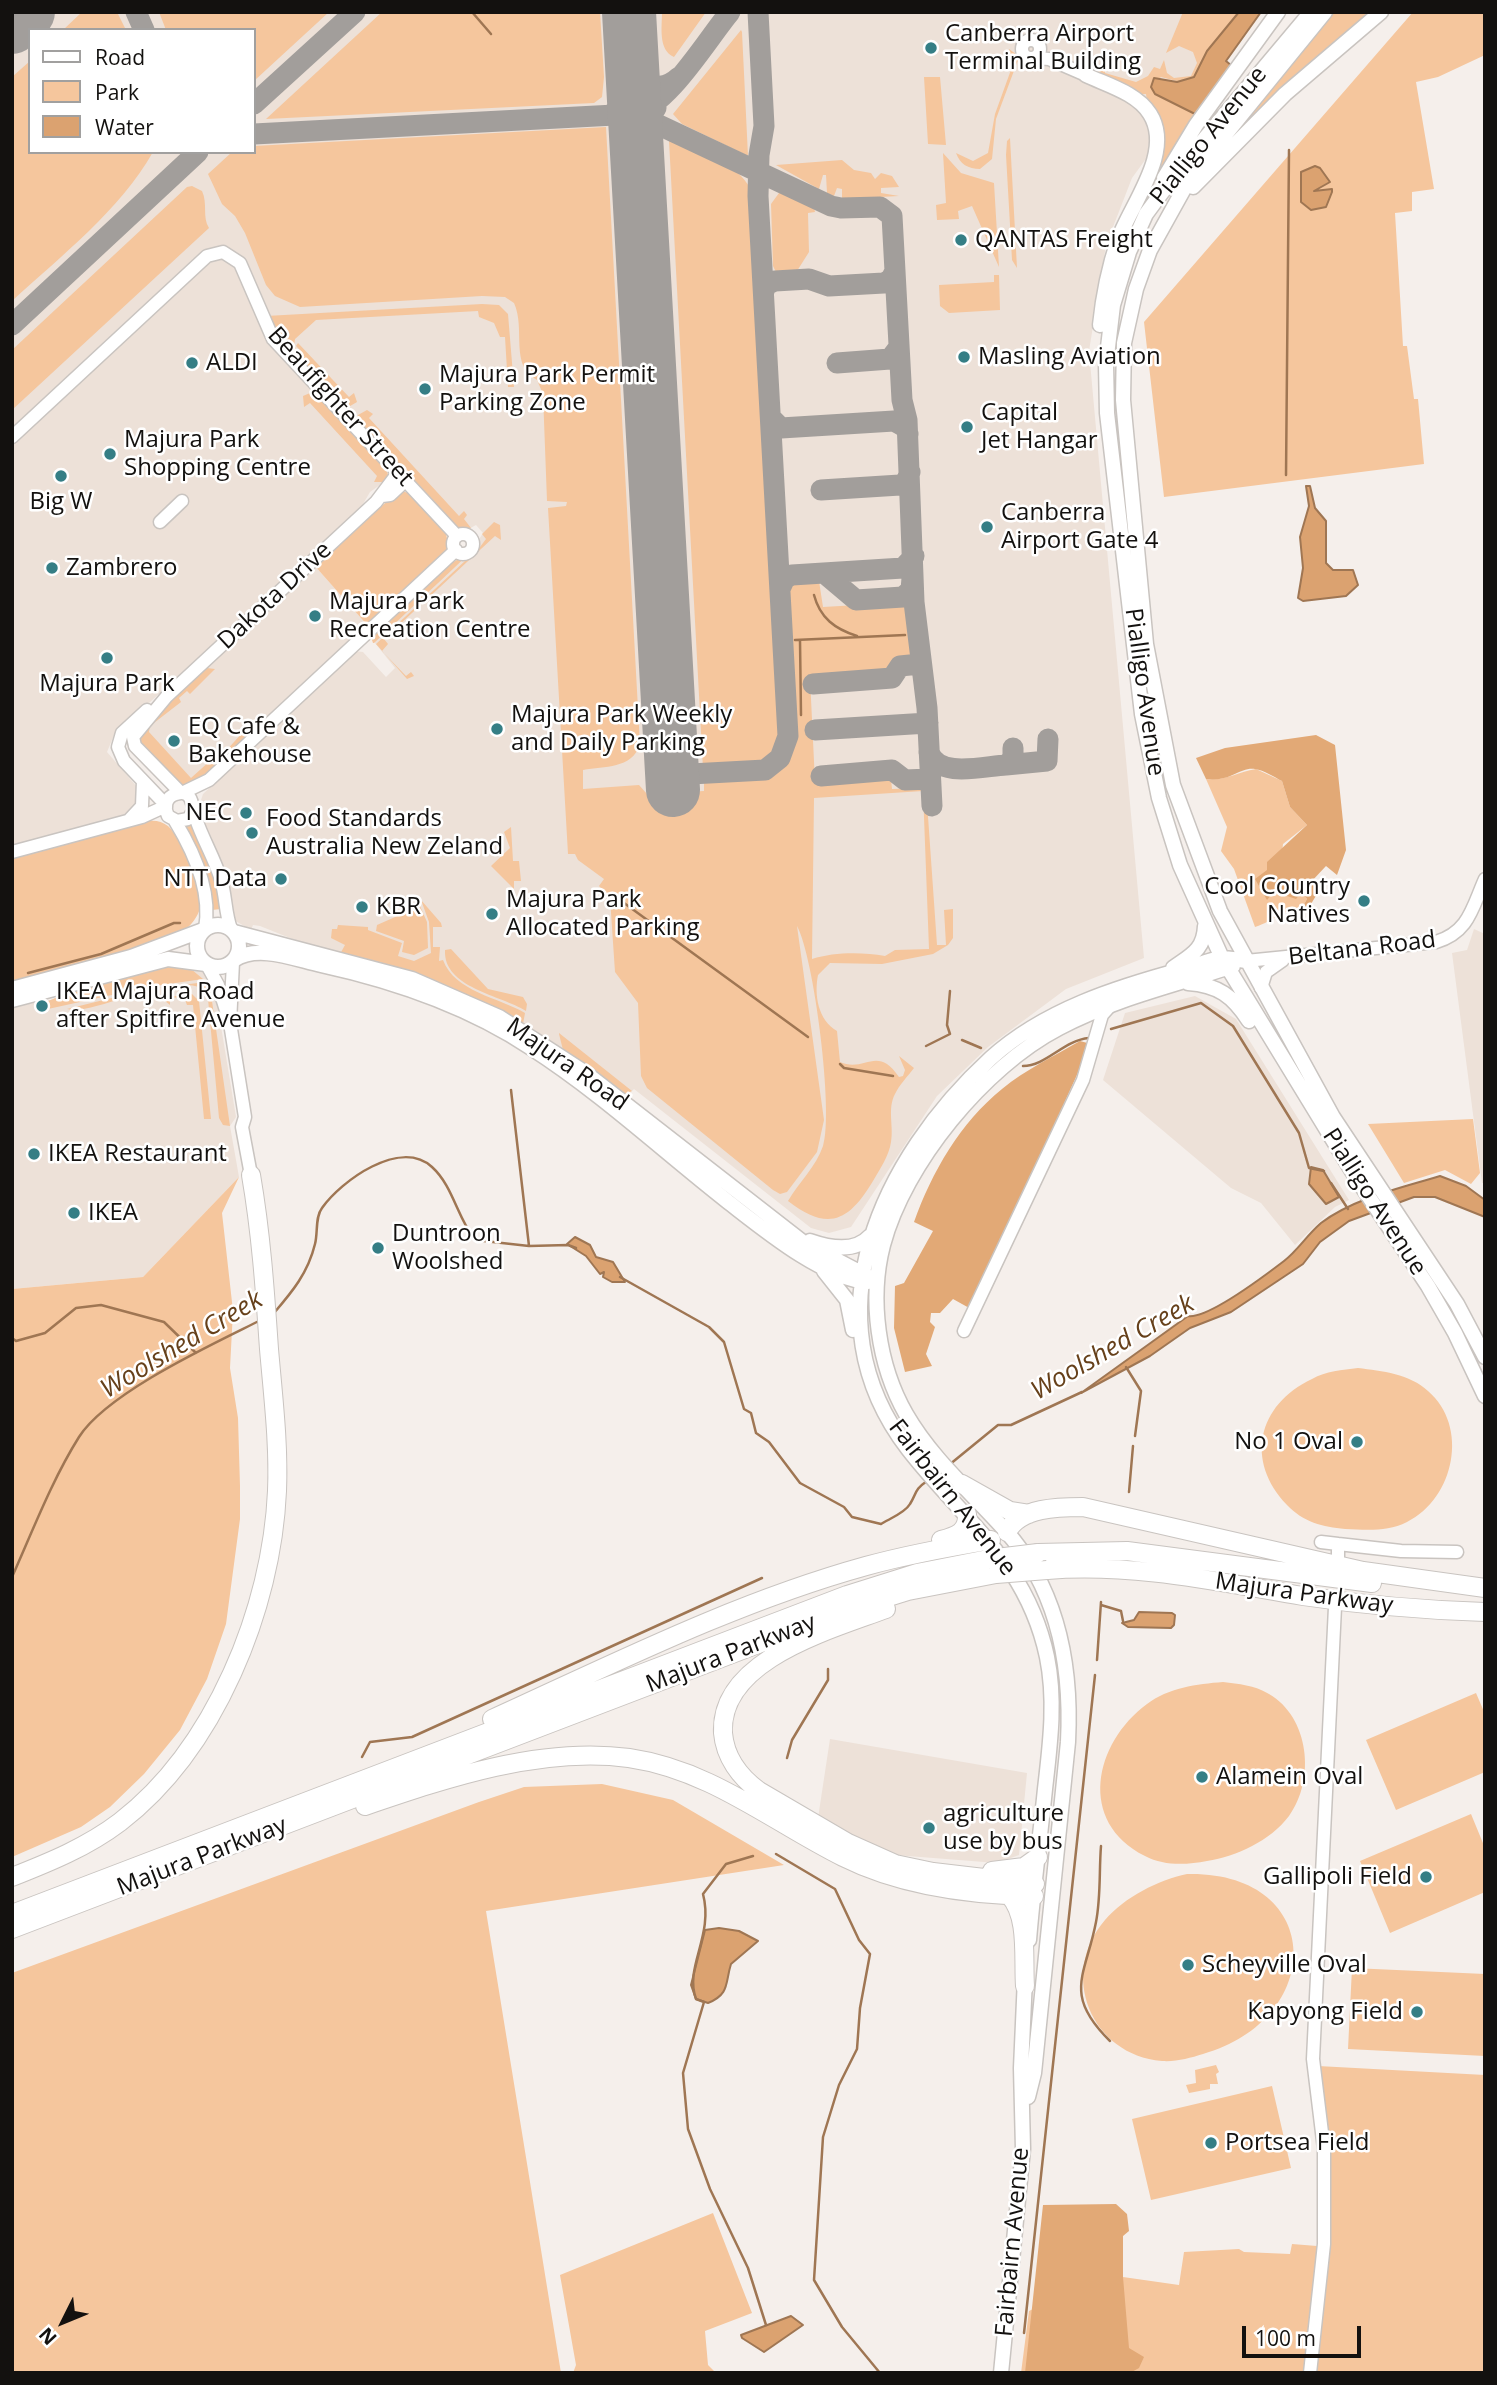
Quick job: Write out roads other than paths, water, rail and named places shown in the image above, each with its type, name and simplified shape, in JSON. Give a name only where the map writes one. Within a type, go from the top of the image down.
[{"type":"highway","points":[[12,1877],[88,1844],[141,1804],[186,1751],[206,1721],[234,1668],[264,1582],[275,1513],[277,1470],[261,1241],[251,1175]]},
{"type":"highway","points":[[956,1486],[1010,1511],[1029,1514]]},
{"type":"highway","points":[[869,1565],[1005,1539],[1012,1524],[1029,1514],[1060,1508],[1090,1508],[1363,1571],[1485,1589]]},
{"type":"highway","points":[[426,1755],[449,1739],[653,1646],[765,1601],[869,1565],[899,1550],[957,1535],[966,1526],[967,1514]]},
{"type":"highway","name":"Majura Parkway","points":[[12,1929],[847,1610],[999,1568],[1038,1553],[1127,1551],[1377,1584],[1485,1589]]},
{"type":"highway","points":[[999,1568],[962,1588],[886,1609],[778,1655],[747,1673],[726,1704],[723,1729],[726,1749],[736,1768],[750,1785],[848,1843],[895,1864],[1043,1891]]},
{"type":"highway","name":"Majura Parkway","points":[[12,1914],[847,1595],[917,1573],[999,1568],[1125,1570],[1331,1599],[1419,1609],[1485,1612]]},
{"type":"highway","points":[[274,1829],[305,1826],[517,1762],[548,1757],[602,1756],[661,1765],[699,1777],[743,1798],[842,1857],[890,1875],[928,1885],[1009,1895],[1043,1891]]},
{"type":"highway","points":[[895,1864],[929,1864],[1000,1872],[1028,1866],[1038,1857]]},
{"type":"highway","points":[[1009,1895],[1016,1904],[1021,1927],[1025,1986]]},
{"type":"main road","points":[[1155,199],[1173,161],[1196,125],[1278,12]]},
{"type":"main road","name":"Pialligo Avenue","points":[[1311,12],[1155,199],[1129,252],[1113,304],[1107,354],[1107,413],[1148,747],[1168,828],[1205,926],[1224,963],[1331,1136],[1361,1173]]},
{"type":"main road","name":"Pialligo Avenue","points":[[1325,12],[1208,154],[1150,250],[1130,309],[1123,373],[1128,459],[1146,643],[1165,751],[1201,866],[1246,961],[1361,1173],[1402,1236],[1455,1333],[1485,1396]]},
{"type":"main road","points":[[1177,202],[1284,94],[1381,12]]},
{"type":"main road","points":[[1086,75],[1141,103],[1154,120],[1157,135],[1155,157],[1121,232],[1106,287],[1097,360],[1107,413]]},
{"type":"main road","points":[[12,989],[131,957],[218,925],[232,931],[239,946],[234,961],[221,967],[168,959],[12,1000]]},
{"type":"main road","points":[[1167,973],[1200,948],[1205,941],[1205,926]]},
{"type":"main road","points":[[204,930],[197,948],[207,964]]},
{"type":"main road","name":"Majura Road","points":[[232,931],[412,979],[499,1017],[587,1074],[789,1240]]},
{"type":"main road","name":"Majura Road","points":[[234,961],[256,952],[332,967],[416,992],[468,1012],[517,1039],[566,1072],[789,1240],[849,1279],[861,1277],[877,1282]]},
{"type":"main road","name":"Fairbairn Avenue","points":[[1005,1539],[967,1514],[956,1486],[922,1465],[886,1413],[870,1377],[864,1351],[861,1277],[870,1236],[897,1177],[938,1115],[997,1053],[1064,1010],[1167,973],[1246,961]]},
{"type":"main road","name":"Fairbairn Avenue","points":[[1001,2373],[1024,2112],[1021,2068],[1025,1986],[1068,1742],[1065,1655],[1055,1618],[1033,1569],[956,1486],[904,1411],[888,1371],[880,1337],[877,1282],[883,1245],[894,1213],[957,1113],[1021,1053],[1073,1021],[1182,982],[1224,963]]},
{"type":"main road","points":[[1182,982],[1219,988],[1234,999],[1290,1086],[1331,1136]]},
{"type":"main road","points":[[789,1240],[835,1247],[856,1245],[870,1236]]},
{"type":"main road","name":"Pialligo Avenue","points":[[1402,1236],[1457,1304],[1485,1357]]},
{"type":"main road","points":[[789,1240],[823,1271],[845,1296],[863,1380],[886,1413]]},
{"type":"main road","name":"Fairbairn Avenue","points":[[1005,1539],[999,1568],[1039,1629],[1050,1683],[1051,1729],[1038,1857],[1043,1891],[1034,2073],[1024,2112]]},
{"type":"street","points":[[1035,58],[1049,59],[1086,75]]},
{"type":"street","name":"Beaufighter Street","points":[[12,437],[207,256],[219,251],[229,253],[240,263],[273,338],[457,536],[466,535],[473,544],[467,553],[456,550],[209,780]]},
{"type":"street","name":"Dakota Drive","points":[[167,696],[382,496],[384,488],[402,477]]},
{"type":"street","points":[[160,522],[182,501]]},
{"type":"street","points":[[167,696],[131,724],[118,740],[122,759],[166,805],[203,882],[207,910],[204,930]]},
{"type":"street","points":[[167,696],[132,739],[182,793],[192,799],[220,875],[232,931]]},
{"type":"street","points":[[12,852],[142,817],[166,805],[172,795],[209,780]]},
{"type":"street","points":[[142,817],[186,820],[209,780]]},
{"type":"street","points":[[127,821],[142,806],[143,781]]},
{"type":"street","name":"Beltana Road","points":[[1246,961],[1436,942],[1453,937],[1464,925],[1485,879]]},
{"type":"street","points":[[1261,988],[1266,972],[1287,958]]},
{"type":"street","points":[[230,1023],[234,961]]},
{"type":"street","points":[[207,964],[230,1023],[245,1117],[242,1127],[251,1175]]},
{"type":"street","points":[[964,1331],[1083,1080],[1102,1015],[1110,1006]]},
{"type":"street","points":[[1073,1021],[1090,1026],[1097,1036]]},
{"type":"street","points":[[1321,1542],[1410,1552],[1457,1552]]},
{"type":"street","points":[[1338,1544],[1338,1559]]},
{"type":"street","points":[[1310,2373],[1324,2244],[1324,2149],[1313,2059],[1335,1607]]},
{"type":"water","points":[[1239,12],[1261,12],[1226,61],[1232,66],[1198,112],[1195,114],[1155,94],[1151,87],[1154,78],[1177,82],[1194,77],[1207,51]]},
{"type":"water","points":[[1315,166],[1320,168],[1330,182],[1314,191],[1332,189],[1332,192],[1326,207],[1311,210],[1301,202],[1301,172]]},
{"type":"water","points":[[1306,486],[1310,486],[1315,508],[1326,521],[1326,563],[1333,570],[1353,570],[1358,585],[1346,596],[1303,601],[1298,598],[1303,568],[1300,537],[1309,506]]},
{"type":"water","points":[[1311,1167],[1323,1170],[1339,1197],[1326,1204],[1309,1184]]},
{"type":"water","points":[[1440,1176],[1466,1186],[1485,1200],[1485,1217],[1435,1197],[1414,1197],[1349,1221],[1320,1242],[1303,1264],[1231,1312],[1190,1328],[1150,1356],[1081,1393],[1188,1316],[1209,1310],[1251,1285],[1289,1257],[1321,1223],[1334,1214],[1378,1195]]},
{"type":"water","points":[[575,1237],[590,1245],[596,1257],[613,1262],[625,1282],[612,1282],[603,1277],[604,1272],[600,1274],[586,1256],[567,1244]]},
{"type":"water","points":[[1139,1612],[1172,1613],[1175,1615],[1174,1625],[1171,1628],[1128,1627],[1122,1623],[1134,1620]]},
{"type":"water","points":[[719,1928],[739,1931],[758,1941],[731,1964],[723,1992],[708,2003],[696,1999],[691,1985],[705,1930]]},
{"type":"water","points":[[791,2316],[803,2325],[764,2352],[742,2338],[741,2335]]},
{"type":"waterway","points":[[472,12],[491,34]]},
{"type":"waterway","points":[[1286,475],[1289,150]]},
{"type":"waterway","points":[[814,595],[820,610],[830,622],[857,636]]},
{"type":"waterway","points":[[795,640],[905,635]]},
{"type":"waterway","points":[[800,640],[801,715]]},
{"type":"waterway","points":[[624,903],[808,1037]]},
{"type":"waterway","points":[[28,973],[101,954],[174,923],[180,923]]},
{"type":"waterway","points":[[926,1046],[950,1034],[947,1025],[950,991]]},
{"type":"waterway","points":[[1111,1029],[1201,1003],[1233,1026],[1299,1133],[1309,1168],[1324,1171]]},
{"type":"waterway","points":[[1023,1066],[1040,1062],[1071,1043],[1089,1038]]},
{"type":"waterway","points":[[962,1040],[981,1048]]},
{"type":"waterway","points":[[840,1064],[844,1068],[893,1076]]},
{"type":"waterway","points":[[511,1090],[529,1246]]},
{"type":"waterway","name":"Woolshed Creek","points":[[274,1313],[304,1273],[315,1244],[318,1216],[322,1208],[343,1186],[388,1160],[404,1157],[419,1159],[432,1167],[445,1183],[475,1240],[529,1246],[568,1245],[576,1248]]},
{"type":"waterway","points":[[1331,1183],[1348,1209]]},
{"type":"waterway","name":"Woolshed Creek","points":[[620,1277],[709,1327],[724,1342],[744,1409],[751,1413],[756,1433],[769,1442],[800,1483],[844,1507],[852,1517],[881,1524],[904,1510],[927,1481]]},
{"type":"waterway","points":[[12,1338],[16,1341],[45,1333],[76,1308],[101,1305],[164,1322],[196,1353]]},
{"type":"waterway","name":"Woolshed Creek","points":[[12,1577],[60,1470],[79,1437],[93,1420],[136,1387],[259,1321]]},
{"type":"waterway","points":[[1126,1367],[1141,1391],[1135,1436]]},
{"type":"waterway","name":"Woolshed Creek","points":[[949,1465],[998,1425],[1011,1425],[1082,1392]]},
{"type":"waterway","points":[[1129,1492],[1133,1446]]},
{"type":"waterway","points":[[362,1757],[370,1742],[412,1737],[762,1578]]},
{"type":"waterway","points":[[1097,1660],[1101,1602]]},
{"type":"waterway","points":[[1101,1605],[1121,1611],[1123,1621]]},
{"type":"waterway","points":[[787,1758],[792,1740],[828,1680],[828,1669]]},
{"type":"waterway","points":[[1024,2333],[1095,1675]]},
{"type":"waterway","points":[[1101,1846],[1098,1913],[1081,1984],[1086,2010],[1110,2041]]},
{"type":"waterway","points":[[776,1854],[835,1889],[859,1940],[870,1954],[860,2008],[857,2049],[839,2085],[823,2137],[814,2280],[842,2327],[880,2373]]},
{"type":"waterway","points":[[753,1856],[726,1864],[703,1894],[705,1924],[693,1987],[696,1999],[704,2002],[683,2073],[688,2129],[710,2189],[748,2268],[766,2325]]},
{"type":"place","name":"Canberra Airport Terminal Building","points":[[931,48]]},
{"type":"place","name":"QANTAS Freight","points":[[961,240]]},
{"type":"place","name":"Masling Aviation","points":[[964,357]]},
{"type":"place","name":"ALDI","points":[[192,363]]},
{"type":"place","name":"Majura Park Permit Parking Zone","points":[[425,389]]},
{"type":"place","name":"Capital Jet Hangar","points":[[967,427]]},
{"type":"place","name":"Majura Park Shopping Centre","points":[[110,454]]},
{"type":"place","name":"Big W","points":[[61,476]]},
{"type":"place","name":"Canberra Airport Gate 4","points":[[987,527]]},
{"type":"place","name":"Zambrero","points":[[52,568]]},
{"type":"place","name":"Majura Park Recreation Centre","points":[[315,616]]},
{"type":"place","name":"Majura Park","points":[[107,658]]},
{"type":"place","name":"Majura Park Weekly and Daily Parking","points":[[497,729]]},
{"type":"place","name":"EQ Cafe & Bakehouse","points":[[174,741]]},
{"type":"place","name":"NEC","points":[[246,813]]},
{"type":"place","name":"Food Standards Australia New Zeland","points":[[252,833]]},
{"type":"place","name":"NTT Data","points":[[281,879]]},
{"type":"place","name":"Cool Country Natives","points":[[1364,901]]},
{"type":"place","name":"KBR","points":[[362,907]]},
{"type":"place","name":"Majura Park Allocated Parking","points":[[492,914]]},
{"type":"place","name":"IKEA Majura Road after Spitfire Avenue","points":[[42,1006]]},
{"type":"place","name":"IKEA Restaurant","points":[[34,1154]]},
{"type":"place","name":"IKEA","points":[[74,1213]]},
{"type":"place","name":"Duntroon Woolshed","points":[[378,1248]]},
{"type":"place","name":"No 1 Oval","points":[[1357,1442]]},
{"type":"place","name":"Alamein Oval","points":[[1202,1777]]},
{"type":"place","name":"agriculture use by bus","points":[[929,1828]]},
{"type":"place","name":"Gallipoli Field","points":[[1426,1877]]},
{"type":"place","name":"Scheyville Oval","points":[[1188,1965]]},
{"type":"place","name":"Kapyong Field","points":[[1417,2012]]},
{"type":"place","name":"Portsea Field","points":[[1211,2143]]}]
